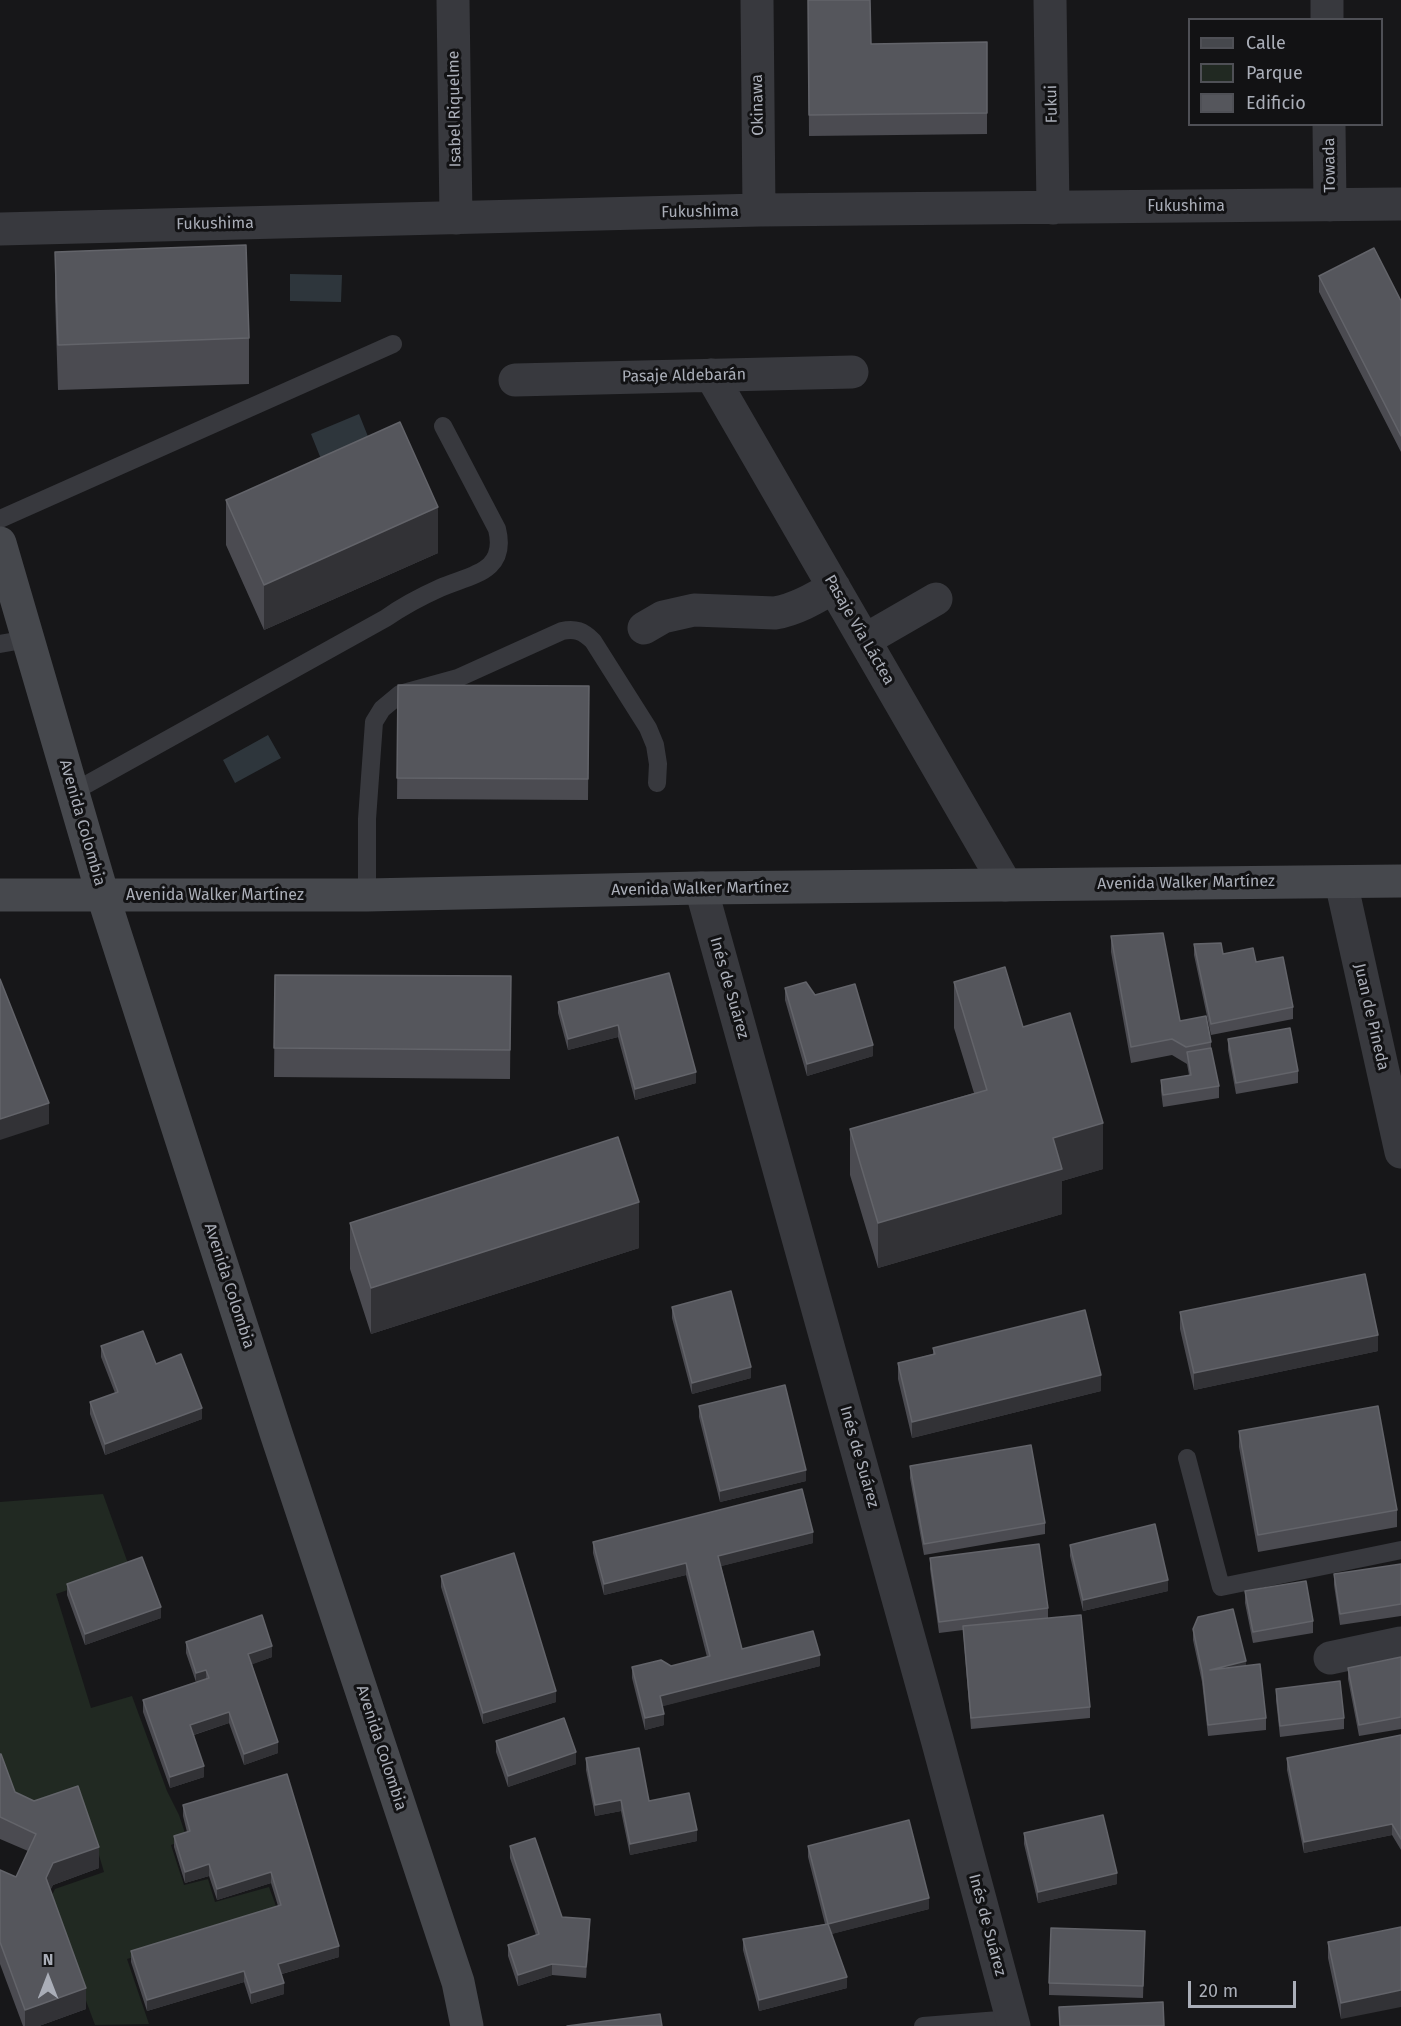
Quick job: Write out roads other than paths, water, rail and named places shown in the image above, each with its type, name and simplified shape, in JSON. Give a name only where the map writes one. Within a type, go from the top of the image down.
[{"type":"main road","name":"Avenida Colombia","points":[[0,543],[14,642],[73,792],[104,896],[276,1433],[458,1982],[467,2026]]},
{"type":"main road","name":"Avenida Walker Martínez","points":[[0,896],[367,895],[701,888],[1401,881]]},
{"type":"street","name":"Isabel Riquelme","points":[[453,0],[456,218]]},
{"type":"street","name":"Okinawa","points":[[757,0],[759,210]]},
{"type":"street","name":"Fukui","points":[[1050,0],[1053,208]]},
{"type":"street","points":[[1327,0],[1327,18]]},
{"type":"street","name":"Towada","points":[[1329,126],[1330,206]]},
{"type":"street","name":"Fukushima","points":[[0,229],[759,210],[1401,204]]},
{"type":"street","name":"Pasaje Aldebarán","points":[[515,380],[852,372]]},
{"type":"street","name":"Pasaje Vía Láctea","points":[[711,375],[1006,885]]},
{"type":"street","points":[[644,628],[663,616],[694,610],[775,613],[787,611],[801,606],[834,587]]},
{"type":"street","points":[[865,640],[936,599]]},
{"type":"street","name":"Juan de Pineda","points":[[1341,882],[1401,1152]]},
{"type":"street","name":"Inés de Suárez","points":[[701,888],[937,1738],[1013,2022]]},
{"type":"street","points":[[1330,1658],[1401,1643]]},
{"type":"lane","points":[[0,519],[393,344]]},
{"type":"lane","points":[[73,792],[386,618],[419,597],[474,576],[492,564],[498,553],[500,541],[497,529],[443,426]]},
{"type":"lane","points":[[367,895],[367,819],[374,722],[382,709],[400,694],[458,678],[561,631],[577,630],[586,634],[648,728],[655,745],[658,764],[657,783]]},
{"type":"lane","points":[[1186,1458],[1221,1587],[1401,1550]]},
{"type":"lane","points":[[923,2026],[1013,2022]]}]
